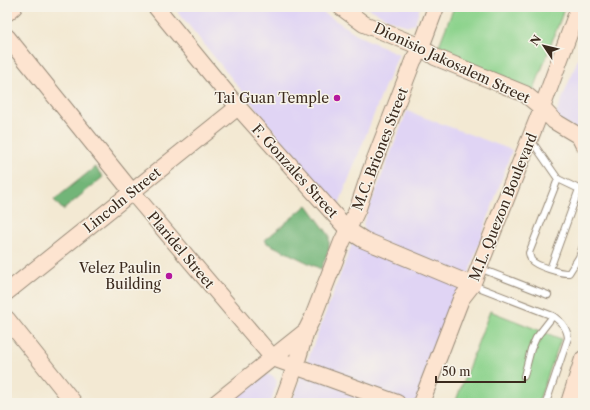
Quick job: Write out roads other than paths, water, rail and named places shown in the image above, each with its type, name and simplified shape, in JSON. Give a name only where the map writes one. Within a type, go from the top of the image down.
[{"type":"street","points":[[7,13],[14,7]]},
{"type":"street","name":"F. Gonzales Street","points":[[156,7],[238,107],[348,230],[364,240],[472,285]]},
{"type":"street","name":"Dionisio Jakosalem Street","points":[[341,7],[364,24],[421,47],[435,57],[526,94],[554,121],[578,136],[583,144]]},
{"type":"street","name":"M.C. Briones Street","points":[[282,403],[296,367],[306,331],[313,317],[342,242],[358,208],[370,172],[413,61],[421,47],[436,7]]},
{"type":"street","name":"M.L. Quezon Boulevard","points":[[421,403],[461,299],[472,285],[479,268],[542,108],[579,7]]},
{"type":"street","name":"Plaridel Street","points":[[7,37],[132,192],[273,358],[397,403]]},
{"type":"street","name":"Lincoln Street","points":[[7,292],[238,107]]},
{"type":"street","points":[[7,319],[74,403]]},
{"type":"street","points":[[216,403],[306,331]]},
{"type":"street","points":[[568,403],[583,359]]},
{"type":"lane","points":[[530,139],[558,179],[581,191],[550,269]]},
{"type":"lane","points":[[558,179],[529,253],[531,260],[550,269],[569,273],[581,257],[583,246]]},
{"type":"lane","points":[[479,268],[548,295]]},
{"type":"lane","points":[[472,285],[553,316],[563,323],[567,330],[568,338],[546,403]]},
{"type":"lane","points":[[524,376],[531,349],[536,338],[553,316]]},
{"type":"place","name":"Tai Guan Temple","points":[[337,98]]},
{"type":"place","name":"Velez Paulin Building","points":[[169,276]]}]
